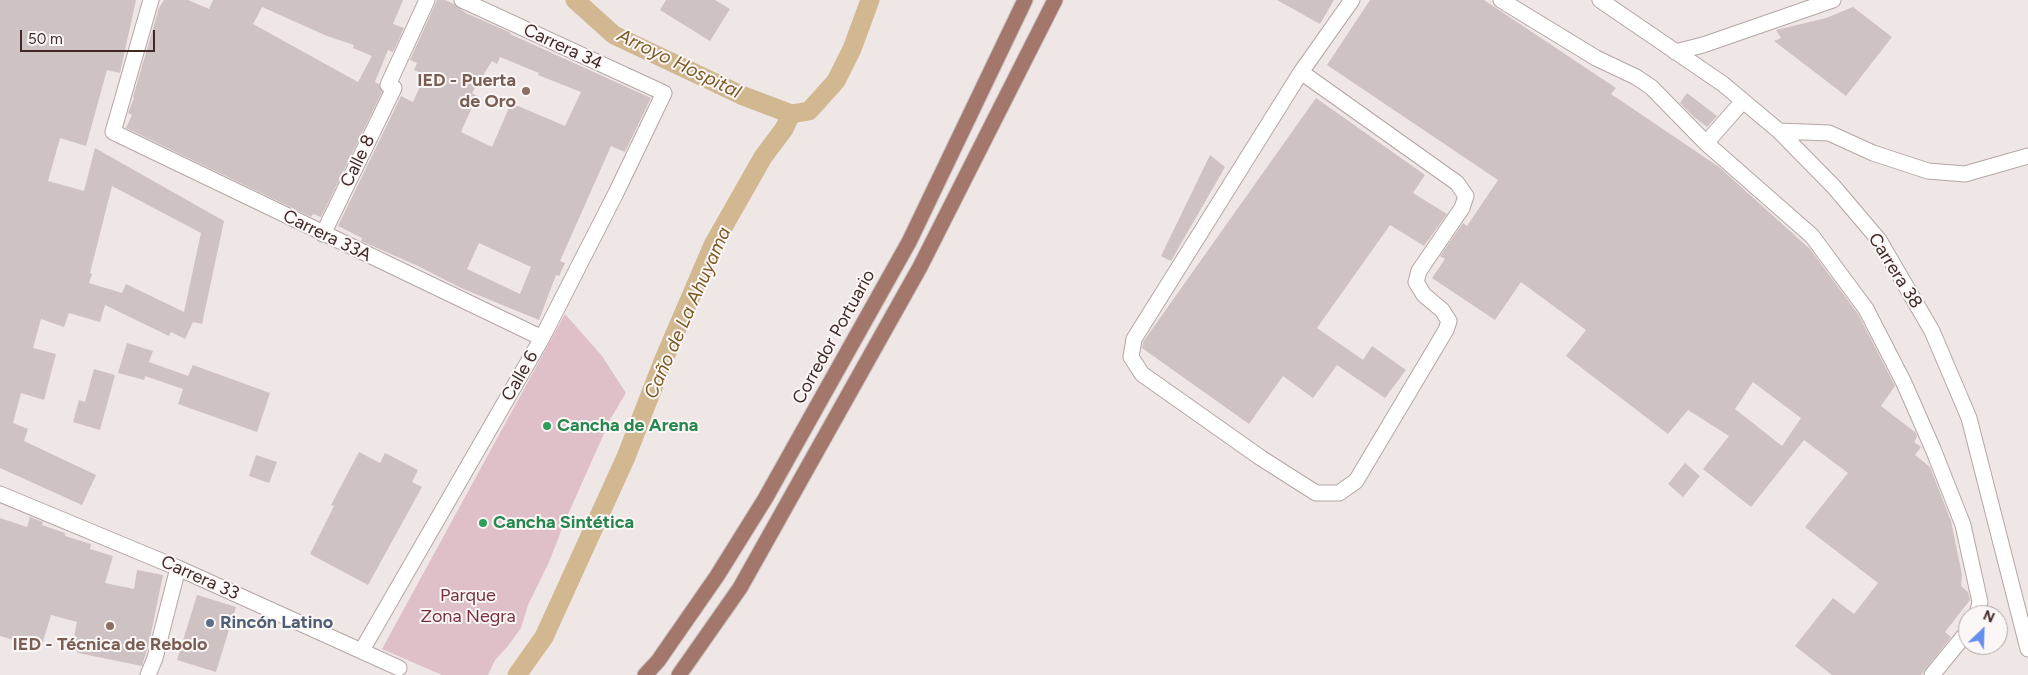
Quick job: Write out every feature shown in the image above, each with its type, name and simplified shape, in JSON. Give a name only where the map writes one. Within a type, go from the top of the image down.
[{"type":"main road","name":"Corredor Portuario","points":[[645,675],[658,661],[711,584],[770,490],[909,242],[1025,0]]},
{"type":"main road","points":[[679,675],[740,588],[920,266],[1055,0]]},
{"type":"street","name":"Carrera 33A","points":[[151,0],[113,132],[542,338]]},
{"type":"street","name":"Calle 8","points":[[323,234],[428,0]]},
{"type":"street","name":"Carrera 34","points":[[462,0],[664,93]]},
{"type":"street","points":[[1302,72],[1457,183],[1466,196],[1462,208],[1419,271],[1416,282],[1424,295],[1442,310],[1449,321],[1446,330],[1356,481],[1340,493],[1316,493],[1261,458],[1142,374],[1131,357],[1134,339],[1302,72],[1352,0]]},
{"type":"street","points":[[1501,0],[1596,58],[1636,77],[1651,87],[1706,143],[1812,236],[1866,309],[1904,383],[1963,525],[1979,605]]},
{"type":"street","name":"Carrera 38","points":[[1600,0],[1723,84],[1743,101],[1779,132],[1834,187],[1879,240],[1932,331],[1969,418],[2028,649]]},
{"type":"street","points":[[1675,52],[1703,45],[1832,0]]},
{"type":"street","name":"Calle 6","points":[[362,650],[542,338],[664,93]]},
{"type":"street","points":[[1706,143],[1743,101]]},
{"type":"street","points":[[1779,132],[1829,133],[1873,153],[1928,171],[1965,174],[2028,156]]},
{"type":"street","name":"Carrera 33","points":[[0,494],[178,568],[399,668]]},
{"type":"street","points":[[148,675],[155,658],[178,568]]},
{"type":"street","points":[[1932,675],[1958,643]]},
{"type":"green space","name":"Parque Zona Negra","points":[[565,314],[602,356],[626,393],[611,418],[565,521],[549,562],[528,605],[521,628],[495,660],[488,675],[442,675],[382,649]]},
{"type":"building","points":[[0,0],[136,0],[120,73],[107,70],[86,146],[60,138],[48,181],[84,191],[95,148],[224,221],[202,324],[193,322],[185,339],[171,332],[169,336],[105,305],[100,322],[69,313],[64,327],[41,319],[33,348],[56,354],[44,400],[21,393],[13,423],[28,429],[24,441],[96,475],[82,505],[0,468]],"holes":[[[112,186],[201,233],[184,312],[126,284],[122,293],[89,283]]]},
{"type":"building","points":[[164,0],[188,0],[209,9],[213,0],[403,0],[393,24],[404,28],[393,52],[388,50],[375,82],[379,84],[382,92],[321,217],[313,214],[311,217],[126,128],[132,115],[128,113],[134,98],[159,8]],"holes":[[[262,7],[327,36],[354,45],[353,48],[372,56],[358,82],[253,24]]]},
{"type":"building","points":[[437,0],[445,0],[466,13],[510,34],[651,98],[625,152],[611,146],[560,261],[565,263],[559,276],[556,275],[539,320],[461,288],[418,266],[361,241],[362,238],[338,226],[401,96],[413,102],[425,75],[414,70],[417,63],[410,60]],"holes":[[[500,57],[581,92],[565,126],[511,103],[492,147],[461,132],[477,96],[472,93],[492,61],[497,64]],[[479,243],[531,267],[520,294],[467,269]]]},
{"type":"building","points":[[666,0],[715,0],[730,9],[710,41],[660,10]]},
{"type":"building","points":[[1277,0],[1334,0],[1320,24]]},
{"type":"building","points":[[1370,0],[1484,0],[1616,88],[1611,94],[1719,167],[1810,249],[1858,314],[1895,386],[1881,406],[1916,433],[1917,437],[1914,442],[1921,447],[1915,455],[1930,467],[1951,521],[1962,575],[1961,586],[1968,592],[1970,600],[1966,605],[1958,605],[1958,615],[1945,632],[1951,637],[1921,675],[1832,675],[1795,646],[1833,598],[1854,614],[1878,583],[1805,527],[1848,473],[1804,440],[1751,507],[1703,469],[1729,436],[1688,410],[1668,434],[1566,356],[1586,330],[1521,282],[1495,320],[1432,278],[1445,259],[1440,256],[1463,223],[1467,226],[1498,180],[1327,65]],"holes":[[[1753,382],[1801,418],[1782,446],[1735,409]]]},
{"type":"building","points":[[1853,7],[1892,37],[1846,96],[1774,41],[1781,38],[1776,30],[1826,18]]},
{"type":"building","points":[[1687,93],[1717,116],[1707,127],[1680,103]]},
{"type":"building","points":[[1316,98],[1425,175],[1413,193],[1447,214],[1424,246],[1390,225],[1317,328],[1363,360],[1372,346],[1406,370],[1385,398],[1337,365],[1313,398],[1283,376],[1249,424],[1142,348],[1143,342]]},
{"type":"building","points":[[1210,155],[1225,167],[1171,261],[1161,256]]},
{"type":"building","points":[[127,343],[153,351],[149,362],[188,376],[193,365],[270,393],[257,432],[178,404],[183,389],[145,376],[144,380],[118,373]]},
{"type":"building","points":[[94,369],[115,375],[100,430],[73,422],[79,400],[85,402]]},
{"type":"building","points":[[359,452],[380,463],[385,453],[418,470],[412,482],[422,487],[368,585],[310,554],[334,506],[331,505]]},
{"type":"building","points":[[256,455],[277,462],[269,483],[249,476]]},
{"type":"building","points":[[1685,463],[1700,476],[1683,497],[1668,484]]},
{"type":"building","points":[[30,517],[43,522],[42,525],[65,533],[65,536],[91,544],[90,549],[113,556],[105,583],[134,589],[137,570],[163,575],[149,643],[142,666],[78,653],[72,646],[77,622],[51,615],[41,648],[0,636],[0,518],[27,527]]},
{"type":"building","name":"Rincón Latino","points":[[197,595],[236,607],[216,672],[177,660]]},
{"type":"waterway","name":"Arroyo Hospital","points":[[575,0],[614,35],[741,95],[791,114]]},
{"type":"waterway","name":"Caño de La Ahuyama","points":[[517,675],[544,637],[626,457],[664,359],[713,245],[763,157],[784,129],[791,114],[809,111],[836,81],[852,49],[870,0]]},
{"type":"place","name":"IED - Puerta de Oro","points":[[526,91]]},
{"type":"place","name":"Cancha de Arena","points":[[547,426]]},
{"type":"place","name":"Cancha Sintética","points":[[483,523]]},
{"type":"place","name":"Rincón Latino","points":[[210,623]]},
{"type":"place","name":"IED - Técnica de Rebolo","points":[[110,626]]}]
